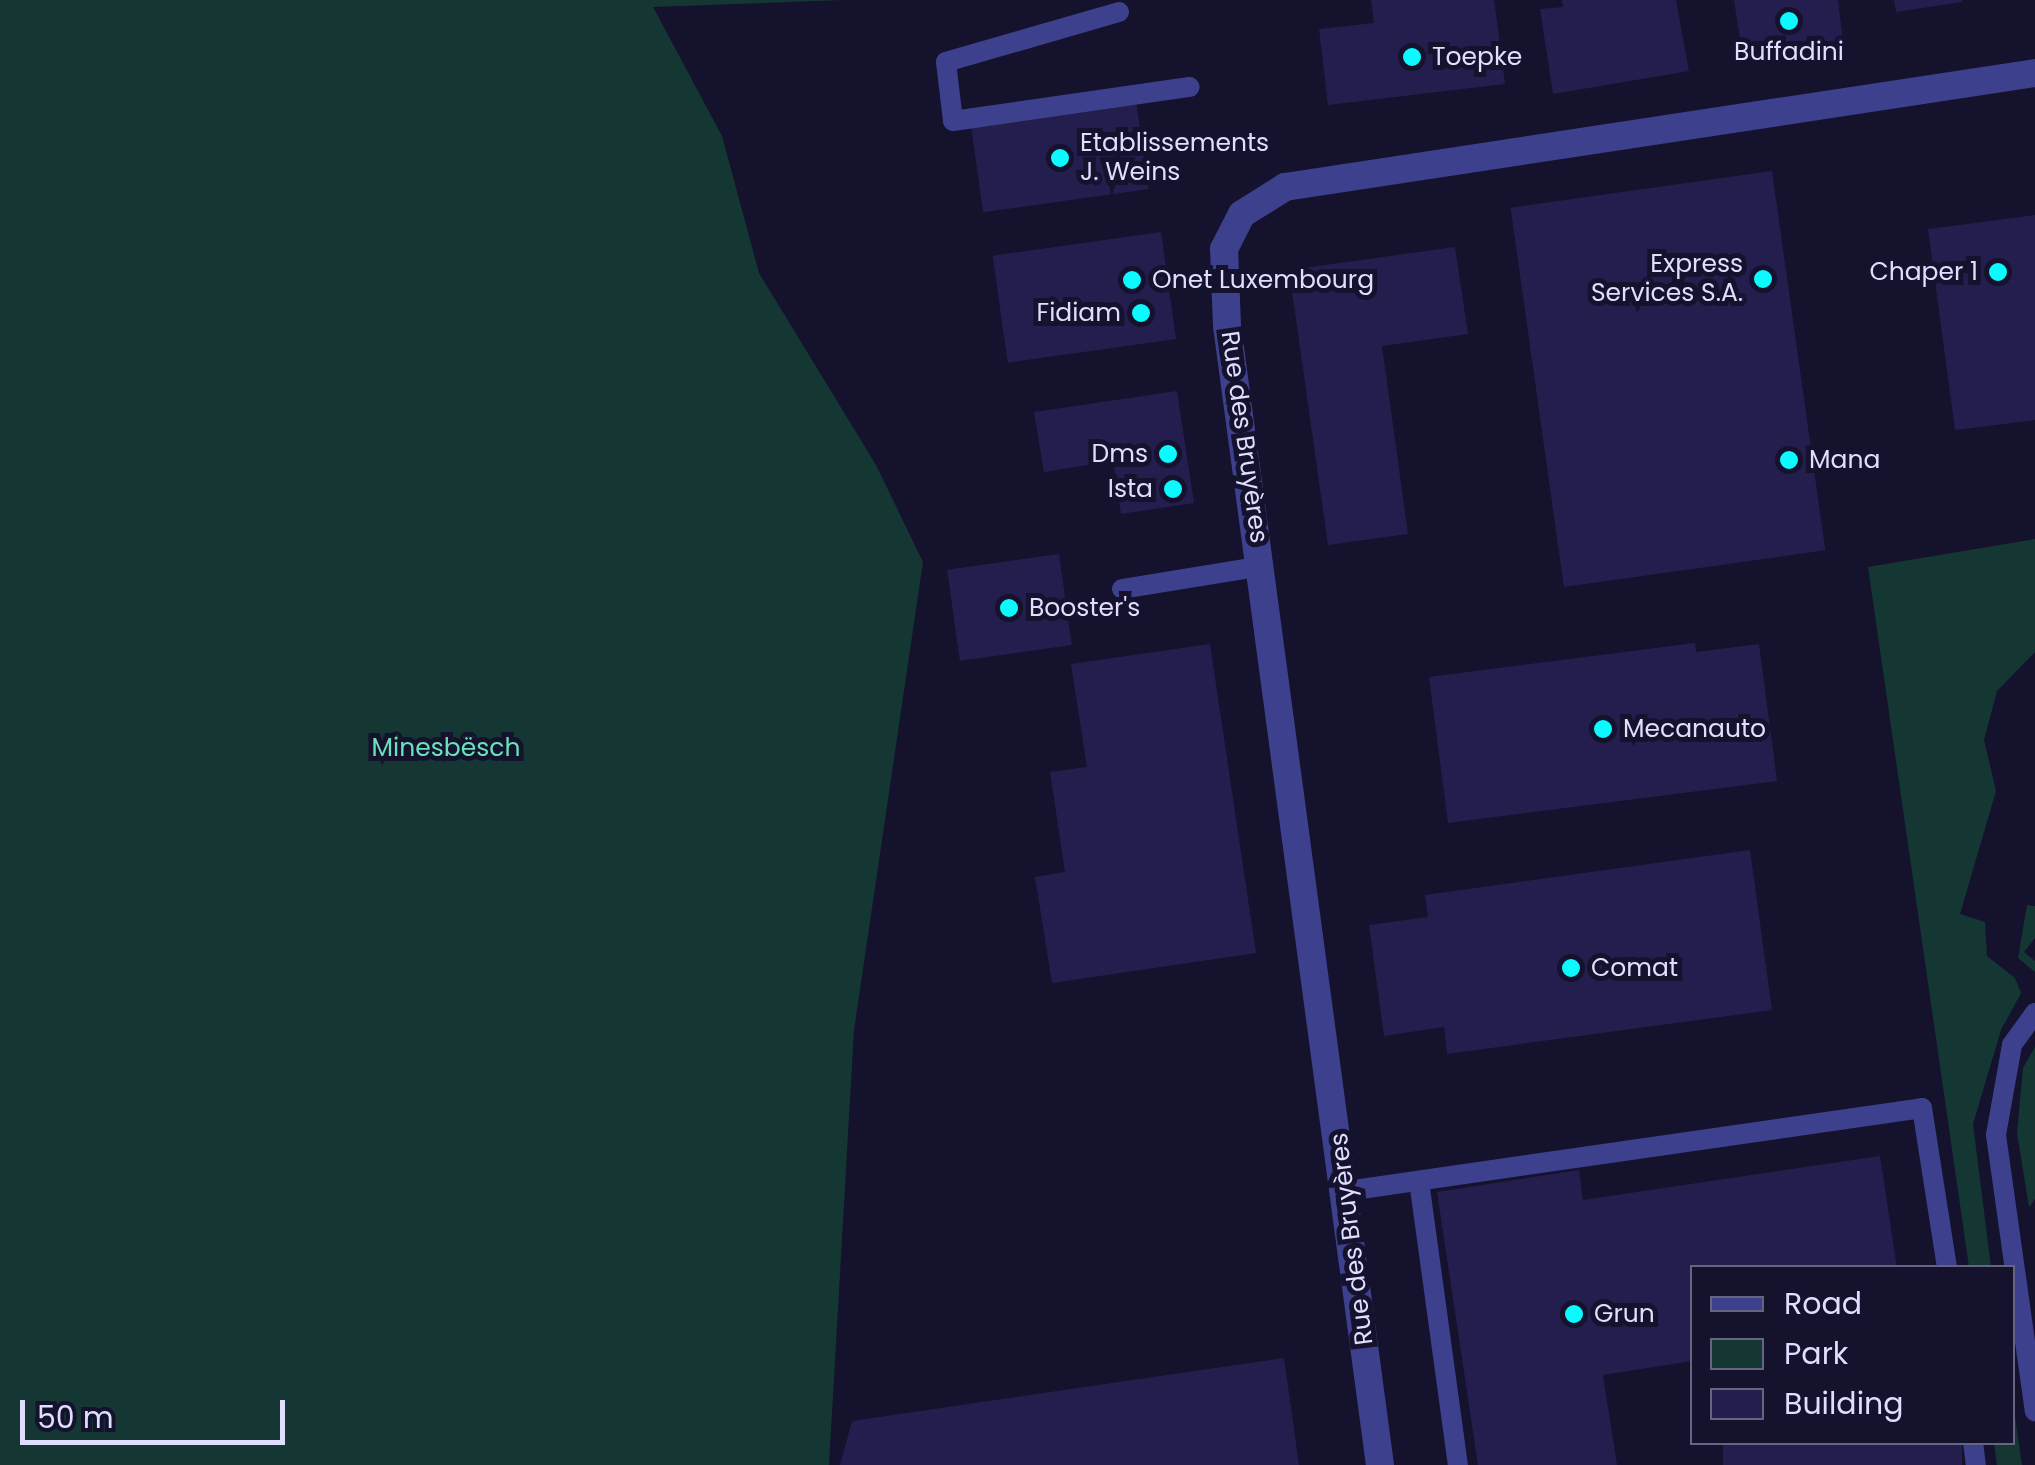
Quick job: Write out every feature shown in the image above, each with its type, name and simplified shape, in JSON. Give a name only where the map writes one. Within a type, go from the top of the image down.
[{"type":"street","name":"Rue des Bruyères","points":[[1380,1465],[1347,1191],[1227,326],[1224,248],[1242,214],[1285,187],[2035,73]]},
{"type":"lane","points":[[1119,12],[946,62],[954,121],[1190,87]]},
{"type":"lane","points":[[1122,589],[1262,566]]},
{"type":"lane","points":[[2014,1265],[1996,1135],[2012,1045],[2035,1014]]},
{"type":"lane","points":[[1347,1191],[1922,1108],[1946,1265]]},
{"type":"lane","points":[[1419,1181],[1458,1465]]},
{"type":"lane","points":[[2015,1269],[2035,1411]]},
{"type":"green space","name":"Minesbësch","points":[[0,0],[844,0],[653,7],[722,136],[759,273],[876,465],[923,562],[854,1030],[829,1465],[0,1465]]},
{"type":"green space","points":[[2035,539],[2035,652],[1997,691],[1984,740],[1996,791],[1960,914],[1985,922],[1987,956],[2015,978],[2021,993],[2001,1030],[1973,1124],[1991,1265],[1969,1265],[1868,567]]},
{"type":"green space","points":[[2027,905],[2035,906],[2035,938],[2024,952],[2035,961],[2035,972],[2018,958]]},
{"type":"green space","points":[[2035,1047],[2035,1199],[2029,1207],[2017,1133],[2023,1068]]},
{"type":"green space","points":[[2015,1417],[2022,1465],[1997,1465],[1994,1445],[2015,1445]]},
{"type":"building","name":"Toepke","points":[[1371,0],[1494,0],[1505,84],[1328,105],[1319,29],[1374,23]]},
{"type":"building","points":[[1562,0],[1676,0],[1689,71],[1553,94],[1540,9],[1563,7]]},
{"type":"building","name":"Buffadini","points":[[1734,0],[1838,0],[1843,42],[1743,58]]},
{"type":"building","points":[[1894,0],[1962,0],[1962,2],[1896,12]]},
{"type":"building","name":"Etablissements J. Weins","points":[[1136,100],[1149,189],[983,212],[971,123]]},
{"type":"building","points":[[1772,171],[1825,550],[1564,587],[1511,208]]},
{"type":"building","points":[[2035,215],[2035,420],[1955,430],[1928,229]]},
{"type":"building","points":[[1161,232],[1176,339],[1008,363],[993,256]]},
{"type":"building","points":[[1455,247],[1468,334],[1382,346],[1408,534],[1328,545],[1289,270]]},
{"type":"building","points":[[1177,391],[1194,503],[1121,514],[1113,461],[1044,472],[1034,412]]},
{"type":"building","name":"Booster's","points":[[1059,554],[1072,645],[960,661],[947,570]]},
{"type":"building","name":"Mecanauto","points":[[1695,643],[1696,652],[1759,644],[1777,781],[1448,823],[1429,677]]},
{"type":"building","points":[[1210,644],[1256,953],[1052,983],[1035,877],[1065,872],[1050,772],[1087,767],[1071,664]]},
{"type":"building","name":"Comat","points":[[1750,850],[1772,1010],[1447,1054],[1444,1027],[1384,1036],[1369,925],[1428,917],[1425,895]]},
{"type":"building","name":"Grun","points":[[1880,1156],[1897,1265],[1690,1265],[1690,1361],[1603,1375],[1617,1465],[1478,1465],[1437,1192],[1579,1170],[1583,1200]]},
{"type":"building","points":[[1284,1358],[1299,1465],[840,1465],[852,1421]]},
{"type":"building","points":[[1723,1445],[1962,1445],[1962,1465],[1723,1465]]},
{"type":"place","name":"Buffadini","points":[[1789,21]]},
{"type":"place","name":"Toepke","points":[[1412,57]]},
{"type":"place","name":"Etablissements J. Weins","points":[[1060,158]]},
{"type":"place","name":"Chaper 1","points":[[1998,272]]},
{"type":"place","name":"Express Services S.A.","points":[[1763,279]]},
{"type":"place","name":"Onet Luxembourg","points":[[1132,280]]},
{"type":"place","name":"Fidiam","points":[[1141,313]]},
{"type":"place","name":"Dms","points":[[1168,454]]},
{"type":"place","name":"Mana","points":[[1789,460]]},
{"type":"place","name":"Ista","points":[[1173,489]]},
{"type":"place","name":"Booster's","points":[[1009,608]]},
{"type":"place","name":"Mecanauto","points":[[1603,729]]},
{"type":"place","name":"Comat","points":[[1571,968]]},
{"type":"place","name":"Grun","points":[[1574,1314]]}]
